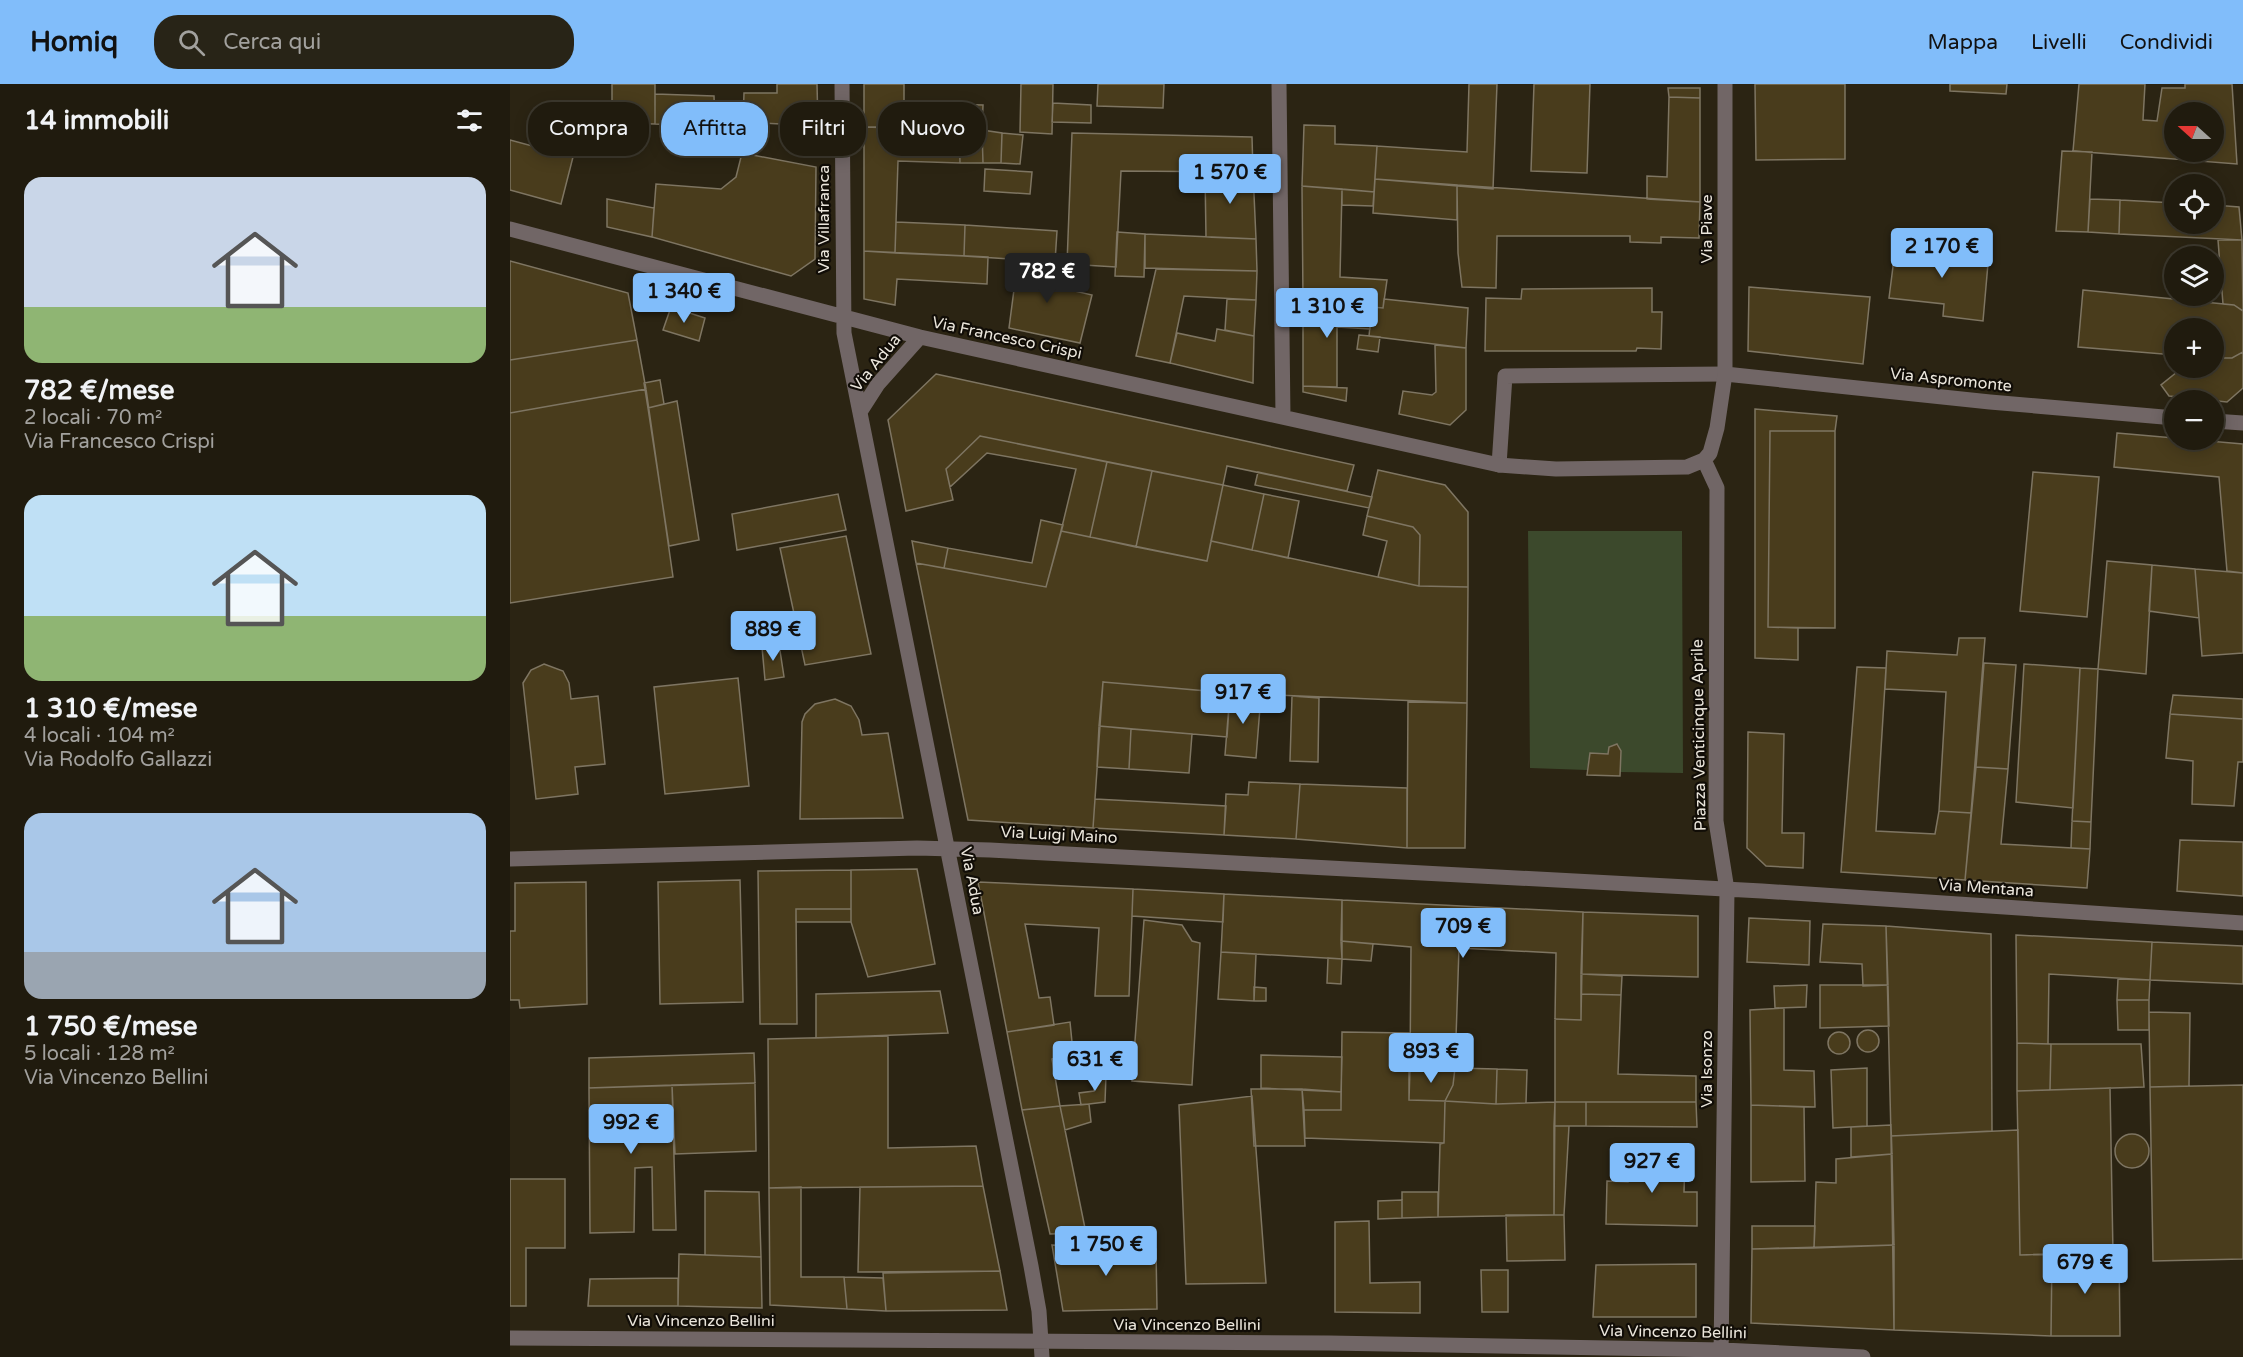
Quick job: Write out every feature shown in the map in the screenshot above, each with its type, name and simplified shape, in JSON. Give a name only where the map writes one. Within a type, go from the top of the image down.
[{"type":"street","name":"Via Villafranca","points":[[842,84],[842,319]]},
{"type":"street","points":[[1279,84],[1283,417]]},
{"type":"street","name":"Via Piave","points":[[1725,84],[1725,374]]},
{"type":"street","name":"Via Francesco Crispi","points":[[510,229],[842,319],[1499,465]]},
{"type":"street","name":"Via Adua","points":[[842,319],[1031,1266],[1042,1350]]},
{"type":"street","name":"Via Adua","points":[[860,412],[878,384],[920,337]]},
{"type":"street","points":[[1499,465],[1556,469],[1687,467],[1704,460],[1714,443],[1725,374]]},
{"type":"street","name":"Via Aspromonte","points":[[1499,465],[1505,376],[1725,374],[1990,402],[2164,417]]},
{"type":"street","points":[[2224,422],[2243,423]]},
{"type":"street","name":"Piazza Venticinque Aprile","points":[[1704,460],[1717,488],[1716,821],[1727,890]]},
{"type":"street","name":"Via Luigi Maino","points":[[510,859],[947,849],[1727,890]]},
{"type":"street","name":"Via Mentana","points":[[1727,890],[2243,922]]},
{"type":"street","name":"Via Isonzo","points":[[1722,1354],[1727,890]]},
{"type":"street","name":"Via Vincenzo Bellini","points":[[510,1338],[1042,1350],[1329,1343],[1863,1357]]},
{"type":"green space","points":[[1528,531],[1682,531],[1683,773],[1620,772],[1621,751],[1617,744],[1609,747],[1608,754],[1590,753],[1587,770],[1530,768]]},
{"type":"building","points":[[612,84],[655,84],[655,124],[649,124],[649,102],[612,102]]},
{"type":"building","points":[[777,84],[817,84],[817,102],[780,102],[780,124],[768,123],[768,102],[744,102],[744,93],[777,93]]},
{"type":"building","points":[[864,84],[904,84],[904,102],[878,102],[878,127],[866,127],[866,102],[864,102]]},
{"type":"building","points":[[1021,84],[1053,84],[1052,134],[1020,132]]},
{"type":"building","points":[[1098,84],[1164,84],[1163,108],[1097,106]]},
{"type":"building","points":[[1469,84],[1497,84],[1493,189],[1375,179],[1377,146],[1467,152]]},
{"type":"building","points":[[1534,84],[1590,84],[1587,173],[1531,171]]},
{"type":"building","points":[[1755,84],[1845,84],[1845,159],[1756,160]]},
{"type":"building","points":[[1950,84],[2007,84],[2006,94],[1950,91]]},
{"type":"building","points":[[2079,84],[2145,84],[2143,120],[2157,121],[2162,88],[2185,88],[2185,84],[2232,84],[2237,164],[2212,162],[2224,162],[2224,102],[2164,102],[2164,158],[2073,151]]},
{"type":"building","points":[[1668,88],[1700,88],[1700,98],[1669,97]]},
{"type":"building","points":[[655,94],[714,96],[714,102],[661,102],[661,124],[655,124]]},
{"type":"building","points":[[1669,97],[1700,98],[1700,202],[1647,199],[1647,176],[1667,177]]},
{"type":"building","points":[[1053,103],[1091,105],[1091,123],[1052,122]]},
{"type":"building","points":[[1304,125],[1335,126],[1335,144],[1377,146],[1374,192],[1302,186]]},
{"type":"building","points":[[866,127],[878,127],[878,156],[960,156],[960,163],[898,161],[895,253],[864,251]]},
{"type":"building","points":[[986,131],[1002,133],[1001,163],[983,163],[983,156],[986,156]]},
{"type":"building","points":[[1002,133],[1023,135],[1020,164],[1001,163]]},
{"type":"building","points":[[1072,133],[1252,137],[1253,172],[1121,171],[1116,267],[1067,264]]},
{"type":"building","points":[[510,140],[528,145],[528,156],[573,157],[561,204],[510,190]]},
{"type":"building","points":[[2062,151],[2092,152],[2088,232],[2056,231]]},
{"type":"building","points":[[741,156],[758,156],[816,167],[815,259],[791,276],[652,237],[656,184],[721,189],[736,177]]},
{"type":"building","points":[[960,156],[983,156],[983,163],[960,163]]},
{"type":"building","points":[[985,169],[1032,172],[1030,194],[984,191]]},
{"type":"building","points":[[1253,172],[1256,239],[1206,237],[1205,173]]},
{"type":"building","points":[[1375,179],[1457,185],[1457,220],[1373,213]]},
{"type":"building","points":[[1457,185],[1700,202],[1699,238],[1661,237],[1661,243],[1630,242],[1630,236],[1497,236],[1496,288],[1462,287],[1458,253]]},
{"type":"building","points":[[1302,186],[1342,189],[1340,277],[1387,280],[1383,308],[1303,301]]},
{"type":"building","points":[[1342,189],[1374,192],[1373,206],[1342,205]]},
{"type":"building","points":[[607,199],[654,208],[652,237],[607,227]]},
{"type":"building","points":[[2090,199],[2120,200],[2119,234],[2088,232]]},
{"type":"building","points":[[2120,200],[2164,202],[2164,234],[2224,234],[2224,206],[2239,207],[2242,240],[2119,234]]},
{"type":"building","points":[[896,222],[965,225],[964,256],[895,253]]},
{"type":"building","points":[[965,225],[1057,231],[1055,262],[964,256]]},
{"type":"building","points":[[1117,232],[1145,234],[1144,277],[1115,276]]},
{"type":"building","points":[[1145,234],[1256,239],[1257,271],[1145,268]]},
{"type":"building","points":[[2218,240],[2242,240],[2243,311],[2234,305],[2224,304],[2224,246],[2218,246]]},
{"type":"building","points":[[1896,243],[1989,252],[1983,321],[1943,316],[1944,304],[1889,298]]},
{"type":"building","points":[[864,251],[988,257],[987,284],[897,279],[895,305],[864,299]]},
{"type":"building","points":[[1018,259],[1055,262],[1053,286],[1092,295],[1080,343],[1009,328]]},
{"type":"building","points":[[510,261],[628,293],[637,340],[510,360]]},
{"type":"building","points":[[1156,269],[1257,271],[1256,300],[1184,296],[1170,363],[1136,356]]},
{"type":"building","points":[[1749,287],[1870,297],[1863,364],[1748,351]]},
{"type":"building","points":[[1652,288],[1652,312],[1662,312],[1661,349],[1485,351],[1486,298],[1521,299],[1522,289]]},
{"type":"building","points":[[2083,290],[2164,298],[2164,306],[2224,306],[2224,304],[2234,305],[2243,311],[2243,352],[2232,358],[2224,358],[2224,318],[2164,318],[2164,354],[2078,347]]},
{"type":"building","points":[[1227,299],[1256,300],[1254,336],[1225,330]]},
{"type":"building","points":[[1384,299],[1468,308],[1466,348],[1369,336],[1372,307],[1383,308]]},
{"type":"building","points":[[1303,301],[1372,307],[1370,329],[1337,327],[1337,387],[1303,386]]},
{"type":"building","points":[[671,307],[705,318],[699,341],[663,330]]},
{"type":"building","points":[[1217,329],[1254,336],[1253,383],[1170,363],[1177,333],[1215,341]]},
{"type":"building","points":[[1359,335],[1380,337],[1378,352],[1357,349]]},
{"type":"building","points":[[637,340],[646,389],[510,413],[510,360]]},
{"type":"building","points":[[1435,345],[1466,348],[1466,410],[1450,425],[1399,414],[1403,391],[1432,395],[1436,392]]},
{"type":"building","points":[[2243,352],[2243,388],[2227,402],[2224,402],[2224,390],[2165,390],[2161,385],[2170,378],[2224,378],[2224,358],[2232,358]]},
{"type":"building","points":[[936,374],[1354,465],[1347,491],[1227,466],[1223,485],[980,436],[946,469],[953,500],[906,511],[888,420]]},
{"type":"building","points":[[660,380],[664,404],[648,408],[644,383]]},
{"type":"building","points":[[1303,386],[1347,388],[1346,401],[1303,392]]},
{"type":"building","points":[[646,389],[673,577],[510,603],[510,413]]},
{"type":"building","points":[[677,401],[699,540],[669,546],[648,408]]},
{"type":"building","points":[[1755,409],[1837,416],[1835,431],[1770,431],[1768,627],[1798,628],[1798,660],[1755,658]]},
{"type":"building","points":[[1770,431],[1835,431],[1835,628],[1768,627]]},
{"type":"building","points":[[2117,433],[2164,437],[2164,450],[2224,450],[2224,442],[2243,444],[2243,573],[2227,571],[2219,477],[2114,467]]},
{"type":"building","points":[[980,436],[1107,462],[1090,537],[1061,531],[1076,469],[987,453],[950,487],[946,469]]},
{"type":"building","points":[[1107,462],[1152,471],[1136,547],[1090,537]]},
{"type":"building","points":[[1378,470],[1445,485],[1468,512],[1468,587],[1419,586],[1420,535],[1413,527],[1367,516]]},
{"type":"building","points":[[1152,471],[1223,485],[1207,561],[1136,547]]},
{"type":"building","points":[[1258,472],[1372,497],[1369,508],[1255,485]]},
{"type":"building","points":[[2033,472],[2099,477],[2087,617],[2020,611]]},
{"type":"building","points":[[1223,485],[1264,494],[1252,550],[1211,541]]},
{"type":"building","points":[[838,494],[846,530],[737,550],[732,514]]},
{"type":"building","points":[[1264,494],[1299,501],[1288,558],[1252,550]]},
{"type":"building","points":[[1367,516],[1413,527],[1420,535],[1419,586],[1378,577],[1387,541],[1363,535]]},
{"type":"building","points":[[1041,520],[1063,525],[1046,587],[944,568],[948,548],[1032,563]]},
{"type":"building","points":[[1061,531],[1207,561],[1211,541],[1419,586],[1468,587],[1467,703],[1230,693],[1103,682],[1093,828],[968,820],[916,563],[1046,587]]},
{"type":"building","points":[[846,536],[871,654],[805,665],[780,548]]},
{"type":"building","points":[[912,541],[948,548],[944,568],[916,563]]},
{"type":"building","points":[[2107,561],[2152,565],[2146,674],[2098,669]]},
{"type":"building","points":[[2152,565],[2195,569],[2199,618],[2149,611]]},
{"type":"building","points":[[2195,569],[2243,573],[2243,653],[2202,656]]},
{"type":"building","points":[[1959,638],[1985,638],[1971,813],[1939,811],[1946,692],[1885,689],[1887,651],[1957,655]]},
{"type":"building","points":[[779,644],[784,677],[765,680],[762,647]]},
{"type":"building","points":[[1984,663],[2016,665],[2008,769],[1976,767]]},
{"type":"building","points":[[544,664],[563,671],[569,683],[571,699],[598,696],[605,764],[575,767],[578,794],[536,799],[523,683],[531,670]]},
{"type":"building","points":[[2024,664],[2080,668],[2073,808],[2016,802]]},
{"type":"building","points":[[1857,667],[1886,668],[1876,831],[1935,834],[1939,811],[1971,813],[1965,880],[1841,872]]},
{"type":"building","points":[[2080,668],[2098,669],[2091,822],[2072,821]]},
{"type":"building","points":[[738,678],[749,786],[665,794],[654,687]]},
{"type":"building","points":[[1103,682],[1230,693],[1227,737],[1099,726]]},
{"type":"building","points":[[1230,693],[1261,695],[1256,758],[1225,755]]},
{"type":"building","points":[[2173,695],[2243,699],[2243,719],[2170,714]]},
{"type":"building","points":[[1292,696],[1319,698],[1318,762],[1290,761]]},
{"type":"building","points":[[835,699],[851,706],[859,720],[862,735],[888,733],[903,818],[800,819],[802,722],[805,714],[815,704]]},
{"type":"building","points":[[1408,702],[1467,703],[1465,848],[1407,848]]},
{"type":"building","points":[[2170,714],[2243,719],[2243,762],[2238,762],[2234,806],[2192,804],[2193,761],[2166,758]]},
{"type":"building","points":[[1099,726],[1131,729],[1129,769],[1097,767]]},
{"type":"building","points":[[1131,729],[1192,734],[1189,773],[1129,769]]},
{"type":"building","points":[[1748,732],[1784,734],[1782,833],[1804,833],[1803,868],[1766,866],[1747,848]]},
{"type":"building","points":[[1617,744],[1621,751],[1620,776],[1587,775],[1590,753],[1608,754],[1609,747]]},
{"type":"building","points":[[1976,767],[2008,769],[2001,844],[2090,849],[2087,888],[1965,880]]},
{"type":"building","points":[[1249,782],[1300,784],[1296,839],[1224,835],[1226,794],[1248,795]]},
{"type":"building","points":[[1300,784],[1407,788],[1407,848],[1296,839]]},
{"type":"building","points":[[1095,799],[1226,806],[1224,835],[1093,828]]},
{"type":"building","points":[[2072,821],[2091,822],[2090,849],[2071,848]]},
{"type":"building","points":[[2180,840],[2243,842],[2243,896],[2177,891]]},
{"type":"building","points":[[917,869],[935,964],[868,977],[851,922],[851,870]]},
{"type":"building","points":[[851,870],[851,909],[796,909],[797,1024],[760,1024],[758,871]]},
{"type":"building","points":[[740,880],[743,1002],[660,1004],[658,882]]},
{"type":"building","points":[[586,882],[587,1004],[520,1008],[519,1000],[510,1000],[510,931],[515,931],[515,883]]},
{"type":"building","points":[[978,882],[1133,889],[1129,996],[1095,996],[1099,928],[1025,924],[1039,998],[1050,997],[1054,1025],[1007,1032]]},
{"type":"building","points":[[1133,889],[1224,894],[1223,922],[1132,916]]},
{"type":"building","points":[[1224,894],[1342,900],[1342,959],[1221,952]]},
{"type":"building","points":[[1342,900],[1583,912],[1581,1020],[1555,1019],[1556,953],[1459,948],[1455,1068],[1410,1068],[1411,947],[1341,941]]},
{"type":"building","points":[[796,909],[851,909],[851,922],[796,922]]},
{"type":"building","points":[[1583,912],[1698,916],[1698,977],[1581,974]]},
{"type":"building","points":[[1749,918],[1810,921],[1809,965],[1747,962]]},
{"type":"building","points":[[1144,920],[1182,925],[1192,941],[1200,943],[1192,1085],[1132,1081]]},
{"type":"building","points":[[1823,924],[1886,926],[1888,985],[1863,986],[1862,964],[1820,962]]},
{"type":"building","points":[[1886,926],[1991,934],[1992,1131],[1891,1136]]},
{"type":"building","points":[[2016,935],[2152,942],[2150,980],[2049,974],[2048,1044],[2017,1043]]},
{"type":"building","points":[[1341,941],[1373,944],[1371,961],[1342,959]]},
{"type":"building","points":[[2152,942],[2243,946],[2243,984],[2150,980]]},
{"type":"building","points":[[1221,952],[1256,954],[1254,1001],[1218,999]]},
{"type":"building","points":[[1328,958],[1342,959],[1341,984],[1327,983]]},
{"type":"building","points":[[1581,974],[1622,976],[1621,995],[1581,994]]},
{"type":"building","points":[[2118,979],[2150,980],[2149,1000],[2117,1000]]},
{"type":"building","points":[[1807,985],[1806,1007],[1775,1008],[1774,986]]},
{"type":"building","points":[[1820,985],[1888,985],[1889,1026],[1820,1028]]},
{"type":"building","points":[[1254,987],[1266,988],[1266,1001],[1254,1001]]},
{"type":"building","points":[[940,991],[948,1033],[816,1038],[816,994]]},
{"type":"building","points":[[1581,994],[1621,995],[1618,1074],[1696,1076],[1696,1102],[1555,1102],[1555,1019],[1581,1020]]},
{"type":"building","points":[[2117,1000],[2149,1000],[2149,1030],[2118,1030]]},
{"type":"building","points":[[1784,1008],[1784,1070],[1814,1071],[1815,1107],[1751,1105],[1750,1010]]},
{"type":"building","points":[[2149,1012],[2190,1013],[2189,1086],[2150,1087]]},
{"type":"building","points":[[1070,1022],[1073,1052],[1052,1059],[1060,1106],[1022,1110],[1007,1032]]},
{"type":"building","points":[[1868,1030],[1876,1033],[1879,1041],[1876,1049],[1868,1052],[1860,1049],[1857,1041],[1860,1033]]},
{"type":"building","points":[[1342,1032],[1409,1033],[1409,1100],[1445,1101],[1444,1143],[1305,1138],[1304,1110],[1341,1110]]},
{"type":"building","points":[[1839,1032],[1847,1035],[1850,1043],[1847,1051],[1839,1054],[1831,1051],[1828,1043],[1831,1035]]},
{"type":"building","points":[[888,1036],[888,1148],[976,1146],[983,1186],[769,1188],[768,1039]]},
{"type":"building","points":[[2017,1043],[2051,1044],[2050,1090],[2017,1091]]},
{"type":"building","points":[[2051,1044],[2141,1044],[2144,1087],[2050,1090]]},
{"type":"building","points":[[754,1053],[755,1083],[589,1088],[589,1058]]},
{"type":"building","points":[[1261,1055],[1342,1057],[1341,1092],[1261,1088]]},
{"type":"building","points":[[1410,1068],[1455,1068],[1453,1085],[1445,1101],[1409,1100]]},
{"type":"building","points":[[1455,1068],[1497,1069],[1496,1104],[1445,1101],[1453,1085]]},
{"type":"building","points":[[1867,1068],[1867,1126],[1833,1128],[1831,1070]]},
{"type":"building","points":[[1497,1069],[1527,1070],[1526,1103],[1496,1104]]},
{"type":"building","points":[[1095,1075],[1106,1075],[1105,1102],[1081,1105],[1079,1093],[1094,1091]]},
{"type":"building","points":[[755,1083],[756,1151],[675,1154],[672,1085]]},
{"type":"building","points":[[672,1085],[676,1230],[653,1230],[652,1167],[635,1168],[634,1232],[590,1233],[589,1088]]},
{"type":"building","points":[[2243,1085],[2243,1259],[2153,1261],[2150,1087]]},
{"type":"building","points":[[2110,1088],[2113,1254],[2020,1255],[2017,1091]]},
{"type":"building","points":[[1251,1089],[1302,1089],[1305,1146],[1254,1146]]},
{"type":"building","points":[[1302,1089],[1341,1092],[1341,1110],[1304,1110]]},
{"type":"building","points":[[1252,1096],[1266,1283],[1186,1284],[1179,1105]]},
{"type":"building","points":[[1445,1101],[1496,1104],[1555,1102],[1554,1215],[1438,1217],[1440,1144],[1444,1143]]},
{"type":"building","points":[[1555,1102],[1586,1102],[1586,1126],[1554,1126]]},
{"type":"building","points":[[1586,1102],[1696,1102],[1697,1127],[1586,1126]]},
{"type":"building","points":[[1089,1104],[1091,1122],[1065,1130],[1060,1106]]},
{"type":"building","points":[[1751,1105],[1804,1107],[1805,1181],[1751,1182]]},
{"type":"building","points":[[1060,1106],[1086,1233],[1050,1234],[1022,1110]]},
{"type":"building","points":[[1891,1125],[1892,1154],[1851,1157],[1851,1127]]},
{"type":"building","points":[[1554,1126],[1569,1126],[1564,1215],[1554,1215]]},
{"type":"building","points":[[2018,1130],[2020,1255],[2052,1254],[2051,1336],[1894,1330],[1891,1136]]},
{"type":"building","points":[[2132,1134],[2144,1139],[2149,1151],[2144,1163],[2132,1168],[2120,1163],[2115,1151],[2120,1139]]},
{"type":"building","points":[[1892,1154],[1894,1245],[1814,1248],[1816,1182],[1836,1183],[1836,1159]]},
{"type":"building","points":[[1628,1155],[1685,1157],[1684,1192],[1697,1192],[1697,1226],[1606,1224],[1607,1181],[1628,1182]]},
{"type":"building","points":[[510,1179],[565,1179],[565,1248],[526,1248],[526,1306],[510,1306]]},
{"type":"building","points":[[983,1186],[1000,1271],[858,1272],[860,1187]]},
{"type":"building","points":[[801,1187],[801,1277],[844,1277],[847,1309],[770,1305],[769,1188]]},
{"type":"building","points":[[705,1191],[759,1192],[761,1257],[705,1255]]},
{"type":"building","points":[[1402,1192],[1438,1192],[1438,1217],[1402,1218]]},
{"type":"building","points":[[1402,1200],[1402,1218],[1378,1219],[1378,1201]]},
{"type":"building","points":[[1506,1215],[1564,1215],[1565,1260],[1507,1261]]},
{"type":"building","points":[[1369,1221],[1370,1283],[1420,1282],[1420,1313],[1335,1312],[1335,1222]]},
{"type":"building","points":[[1752,1226],[1815,1226],[1814,1248],[1752,1249]]},
{"type":"building","points":[[1114,1239],[1114,1250],[1156,1249],[1157,1309],[1063,1311],[1052,1245],[1090,1246],[1088,1241]]},
{"type":"building","points":[[1894,1245],[1894,1330],[1751,1323],[1752,1249]]},
{"type":"building","points":[[679,1254],[761,1257],[762,1308],[678,1306]]},
{"type":"building","points":[[2052,1254],[2119,1255],[2120,1336],[2051,1336]]},
{"type":"building","points":[[1696,1264],[1696,1317],[1593,1317],[1596,1265]]},
{"type":"building","points":[[1481,1270],[1508,1270],[1508,1312],[1482,1312]]},
{"type":"building","points":[[1000,1271],[1007,1310],[886,1311],[883,1273]]},
{"type":"building","points":[[844,1277],[883,1278],[886,1311],[847,1309]]},
{"type":"building","points":[[678,1278],[678,1306],[588,1306],[590,1279]]}]
